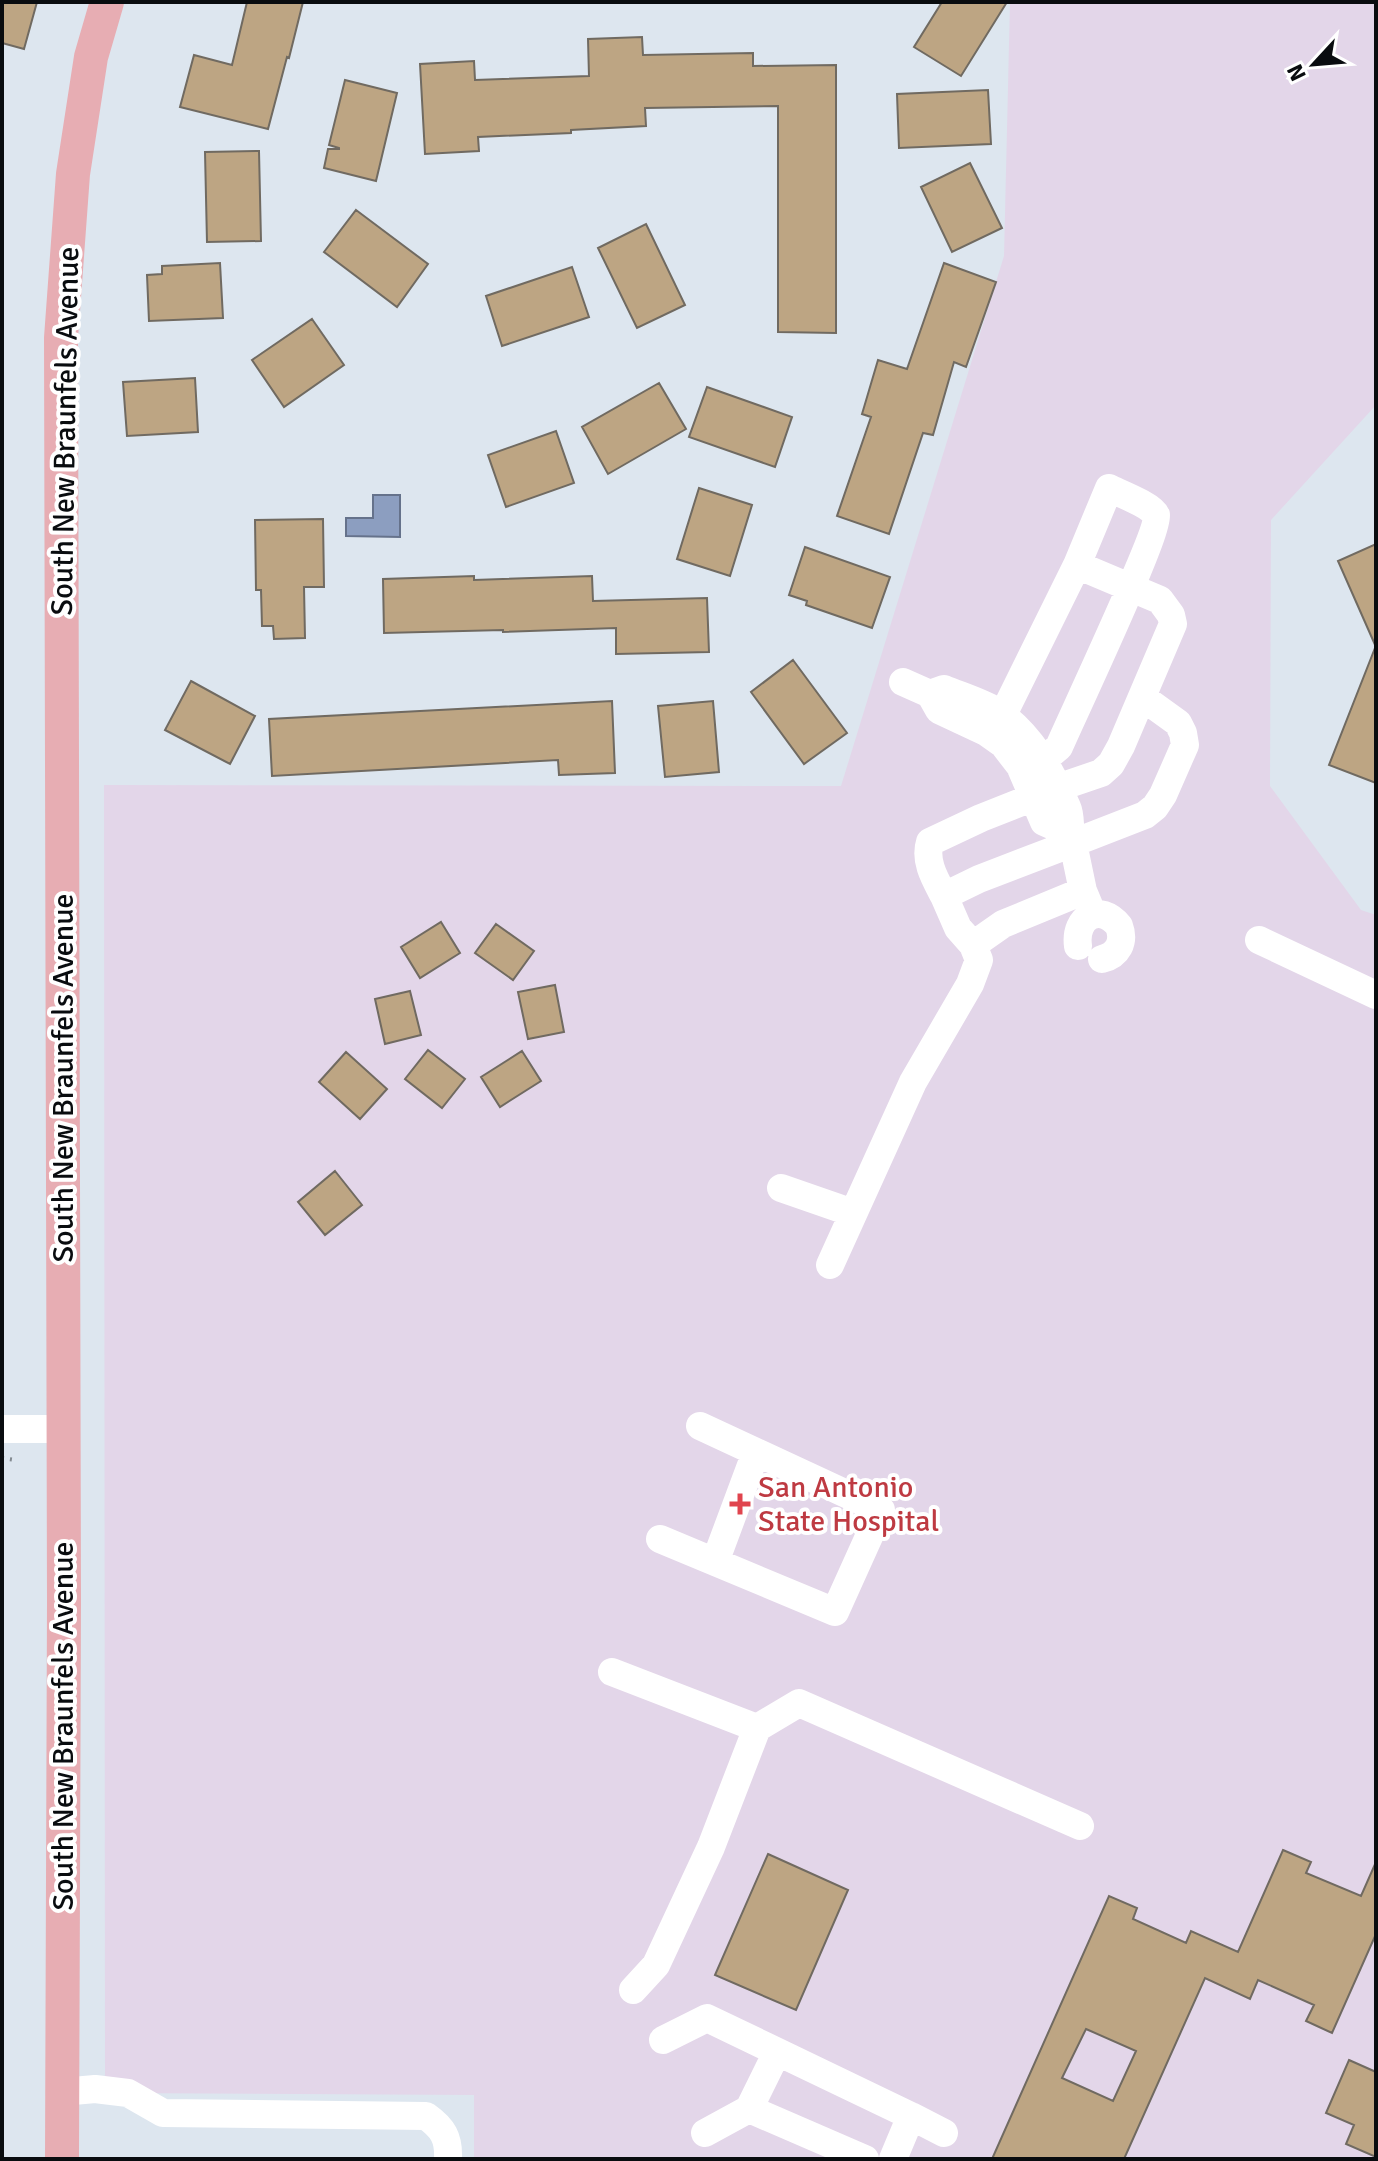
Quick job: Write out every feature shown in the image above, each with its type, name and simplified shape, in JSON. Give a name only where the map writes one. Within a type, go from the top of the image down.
[{"type":"main road","name":"South New Braunfels Avenue","points":[[62,2159],[64,1429],[61,338],[73,174],[91,57],[107,2]]},
{"type":"lane","points":[[830,1265],[913,1082],[970,984],[979,960],[973,945],[958,928],[932,872],[926,853],[930,842],[981,818],[1039,779],[1059,747],[1154,532],[1157,517],[1153,509],[1109,488],[1077,565],[998,726]]},
{"type":"lane","points":[[1039,779],[1101,773],[1111,764],[1173,624],[1171,615],[1160,600],[1077,565]]},
{"type":"lane","points":[[903,682],[930,694],[944,689],[993,709],[998,726]]},
{"type":"lane","points":[[944,896],[1071,838],[1145,815],[1155,807],[1185,745],[1178,723],[1142,697]]},
{"type":"lane","points":[[973,945],[1003,924],[1088,903],[1115,920],[1122,933],[1119,948],[1114,954],[1090,952],[1078,930],[1087,918],[1088,903],[1071,838],[1069,810],[1039,779],[1025,735],[998,726]]},
{"type":"lane","points":[[1259,940],[1376,995]]},
{"type":"lane","points":[[781,1188],[853,1213]]},
{"type":"lane","points":[[660,1539],[835,1612],[881,1510],[700,1426]]},
{"type":"lane","points":[[2,1429],[64,1429]]},
{"type":"lane","points":[[715,1562],[756,1452]]},
{"type":"lane","points":[[612,1672],[757,1728]]},
{"type":"lane","points":[[633,1990],[656,1965],[711,1847],[757,1728],[799,1703],[1080,1826]]},
{"type":"lane","points":[[663,2040],[707,2018],[944,2133]]},
{"type":"lane","points":[[705,2133],[749,2109],[777,2052]]},
{"type":"lane","points":[[62,2092],[95,2089],[128,2093],[163,2113],[426,2116],[438,2125],[443,2134],[448,2144],[448,2159]]},
{"type":"lane","points":[[749,2109],[865,2159]]},
{"type":"lane","points":[[893,2159],[911,2116]]},
{"type":"path","points":[[2,1458],[15,1460]]},
{"type":"shaded area","name":"San Antonio State Hospital","points":[[1010,2],[1376,2],[1376,405],[1271,520],[1270,786],[1361,910],[1376,915],[1376,2159],[474,2159],[474,2095],[105,2093],[104,785],[841,786],[1004,256]]},
{"type":"water","points":[[373,495],[400,495],[400,537],[346,536],[346,518],[373,518]]},
{"type":"building","points":[[2,2],[37,2],[24,49],[2,43]]},
{"type":"building","points":[[247,2],[303,2],[268,129],[180,107],[194,55],[232,65]]},
{"type":"building","points":[[942,2],[1007,2],[961,76],[914,47]]},
{"type":"building","points":[[642,37],[643,55],[753,53],[753,66],[836,65],[836,333],[778,332],[778,106],[645,108],[646,126],[478,137],[479,151],[425,154],[420,64],[474,61],[475,80],[589,76],[588,39]]},
{"type":"building","points":[[345,80],[397,93],[376,181],[324,168],[328,149],[339,149],[329,145]]},
{"type":"building","points":[[988,90],[991,144],[899,148],[897,94]]},
{"type":"building","points":[[259,151],[261,241],[207,242],[205,152]]},
{"type":"building","points":[[970,163],[1002,228],[952,252],[921,187]]},
{"type":"building","points":[[356,210],[428,264],[397,307],[324,252]]},
{"type":"building","points":[[646,224],[685,305],[637,328],[598,248]]},
{"type":"building","points":[[220,263],[223,318],[149,321],[147,275],[162,274],[162,266]]},
{"type":"building","points":[[944,263],[996,282],[966,367],[954,362],[933,435],[923,433],[889,534],[837,516],[871,417],[862,414],[878,360],[907,369]]},
{"type":"building","points":[[572,267],[589,317],[502,346],[486,296]]},
{"type":"building","points":[[312,319],[344,365],[284,407],[252,360]]},
{"type":"building","points":[[195,378],[198,432],[127,436],[123,382]]},
{"type":"building","points":[[659,383],[686,429],[608,474],[582,427]]},
{"type":"building","points":[[707,387],[792,417],[775,467],[689,437]]},
{"type":"building","points":[[556,431],[574,483],[506,507],[488,455]]},
{"type":"building","points":[[699,488],[752,505],[730,576],[677,559]]},
{"type":"building","points":[[323,519],[324,587],[304,587],[305,638],[274,639],[273,626],[262,626],[261,590],[256,590],[255,520]]},
{"type":"building","points":[[1376,544],[1376,647],[1338,561]]},
{"type":"building","points":[[805,547],[890,577],[872,628],[806,605],[807,601],[789,595]]},
{"type":"building","points":[[474,576],[474,580],[592,576],[593,601],[707,598],[709,652],[616,654],[616,628],[384,633],[383,579]]},
{"type":"building","points":[[1376,649],[1376,783],[1329,765]]},
{"type":"building","points":[[793,660],[847,733],[804,764],[751,692]]},
{"type":"building","points":[[191,681],[255,716],[230,764],[165,730]]},
{"type":"building","points":[[612,701],[615,773],[559,775],[558,760],[272,776],[269,719]]},
{"type":"building","points":[[713,701],[719,772],[665,777],[658,706]]},
{"type":"building","points":[[441,922],[460,953],[420,978],[401,947]]},
{"type":"building","points":[[496,924],[534,951],[513,980],[475,953]]},
{"type":"building","points":[[555,985],[564,1032],[528,1039],[518,992]]},
{"type":"building","points":[[410,991],[421,1035],[385,1044],[375,999]]},
{"type":"building","points":[[428,1050],[465,1079],[442,1108],[405,1079]]},
{"type":"building","points":[[522,1051],[541,1081],[500,1107],[481,1077]]},
{"type":"building","points":[[346,1052],[387,1089],[360,1119],[319,1082]]},
{"type":"building","points":[[335,1171],[362,1205],[325,1235],[298,1202]]},
{"type":"building","points":[[1283,1850],[1311,1862],[1306,1873],[1361,1896],[1376,1862],[1376,1934],[1332,2033],[1306,2021],[1314,2005],[1258,1980],[1250,1999],[1205,1978],[1124,2159],[992,2159],[1109,1896],[1137,1908],[1133,1919],[1186,1943],[1191,1931],[1238,1952]],"holes":[[[1086,2029],[1136,2051],[1113,2101],[1062,2078]]]},
{"type":"building","points":[[768,1854],[848,1890],[796,2010],[715,1975]]},
{"type":"building","points":[[1349,2060],[1376,2072],[1376,2157],[1346,2144],[1354,2125],[1326,2113]]},
{"type":"place","name":"San Antonio State Hospital","points":[[740,1504]]}]
